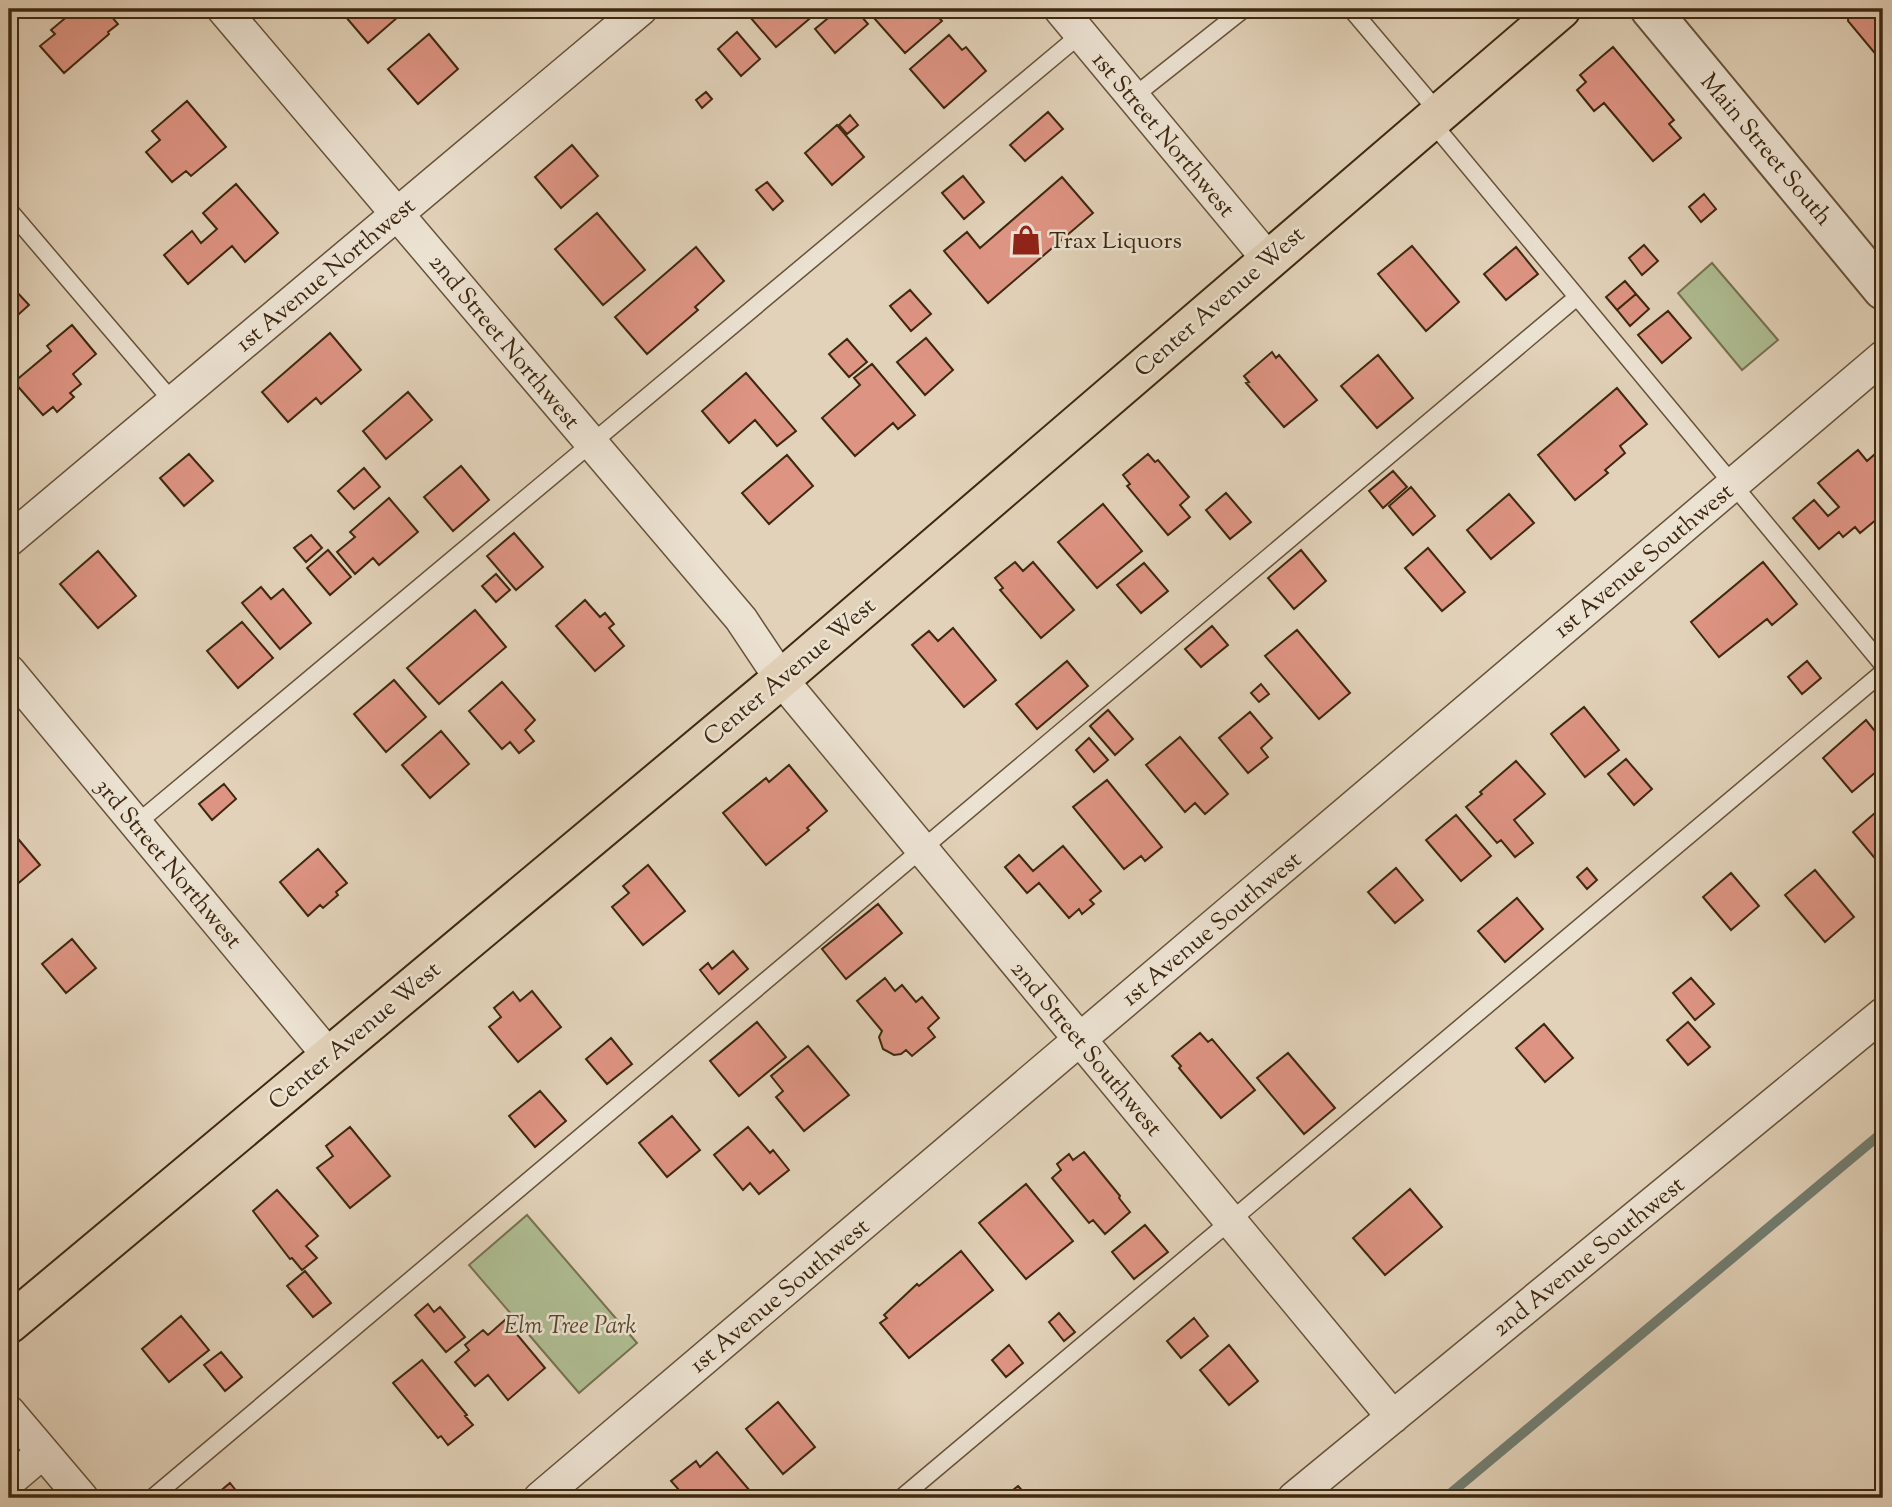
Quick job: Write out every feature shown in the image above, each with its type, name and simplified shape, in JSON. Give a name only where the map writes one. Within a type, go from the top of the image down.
[{"type":"main road","name":"Center Avenue West","points":[[9,1324],[781,679],[1561,9]]},
{"type":"street","name":"2nd Street Northwest","points":[[223,9],[741,619],[781,679]]},
{"type":"street","name":"1st Avenue Northwest","points":[[9,540],[641,9]]},
{"type":"street","name":"Main Street South","points":[[1650,9],[1883,290]]},
{"type":"street","name":"1st Street Northwest","points":[[1074,18],[1133,97],[1268,259]]},
{"type":"street","name":"1st Avenue Southwest","points":[[540,1498],[1883,357]]},
{"type":"street","name":"3rd Street Northwest","points":[[9,671],[329,1056]]},
{"type":"street","name":"2nd Street Southwest","points":[[781,679],[1393,1417]]},
{"type":"street","name":"2nd Avenue Southwest","points":[[1294,1498],[1883,1014]]},
{"type":"street","points":[[9,1412],[82,1498]]},
{"type":"street","points":[[9,1480],[42,1453]]},
{"type":"lane","points":[[1133,97],[1244,9]]},
{"type":"lane","points":[[1351,9],[1577,297],[1883,665]]},
{"type":"lane","points":[[136,824],[592,443],[1074,18]]},
{"type":"lane","points":[[9,210],[173,402]]},
{"type":"lane","points":[[152,1498],[1577,297]]},
{"type":"lane","points":[[901,1498],[1883,672]]},
{"type":"green space","points":[[1712,263],[1778,340],[1742,370],[1678,293]]},
{"type":"green space","name":"Elm Tree Park","points":[[527,1215],[637,1343],[579,1393],[469,1265]]},
{"type":"building","points":[[76,9],[105,9],[118,24],[64,73],[40,46],[55,34],[51,30]]},
{"type":"building","points":[[339,9],[391,9],[398,17],[368,43]]},
{"type":"building","points":[[759,9],[821,9],[776,47],[750,17]]},
{"type":"building","points":[[839,9],[855,9],[868,24],[835,53],[815,29]]},
{"type":"building","points":[[866,9],[931,9],[942,21],[905,53]]},
{"type":"building","points":[[1849,9],[1883,9],[1883,63],[1848,21]]},
{"type":"building","points":[[737,32],[760,59],[741,76],[718,49]]},
{"type":"building","points":[[429,34],[458,69],[418,104],[388,69]]},
{"type":"building","points":[[949,35],[962,50],[966,47],[986,71],[944,108],[910,69]]},
{"type":"building","points":[[1613,47],[1674,120],[1669,124],[1681,138],[1653,161],[1604,103],[1594,111],[1577,90],[1586,82],[1580,75]]},
{"type":"building","points":[[706,92],[712,99],[702,108],[696,100]]},
{"type":"building","points":[[187,101],[226,147],[191,176],[186,171],[172,182],[146,152],[160,140],[152,131]]},
{"type":"building","points":[[1048,112],[1063,129],[1025,161],[1010,145]]},
{"type":"building","points":[[850,115],[858,125],[847,134],[839,125]]},
{"type":"building","points":[[837,125],[864,157],[832,185],[805,153]]},
{"type":"building","points":[[572,145],[598,176],[561,208],[535,177]]},
{"type":"building","points":[[963,176],[984,202],[964,219],[942,193]]},
{"type":"building","name":"Trax Liquors","points":[[1062,177],[1093,213],[988,303],[944,251],[967,232],[980,248]]},
{"type":"building","points":[[767,182],[783,201],[773,210],[756,190]]},
{"type":"building","points":[[236,184],[278,233],[245,262],[232,246],[188,284],[164,255],[192,231],[201,243],[217,229],[203,213]]},
{"type":"building","points":[[1704,194],[1716,209],[1701,222],[1689,207]]},
{"type":"building","points":[[597,213],[645,270],[603,305],[555,249]]},
{"type":"building","points":[[1644,245],[1658,261],[1642,275],[1629,258]]},
{"type":"building","points":[[1412,246],[1459,302],[1426,331],[1378,274]]},
{"type":"building","points":[[696,247],[724,281],[695,307],[698,310],[647,354],[615,317]]},
{"type":"building","points":[[1516,247],[1538,274],[1506,300],[1484,274]]},
{"type":"building","points":[[1625,281],[1636,294],[1617,310],[1606,297]]},
{"type":"building","points":[[14,289],[29,305],[9,323],[9,293]]},
{"type":"building","points":[[910,290],[931,314],[911,331],[890,306]]},
{"type":"building","points":[[1636,294],[1649,309],[1630,326],[1617,310]]},
{"type":"building","points":[[1668,311],[1691,338],[1662,363],[1638,335]]},
{"type":"building","points":[[72,325],[96,354],[73,374],[81,384],[70,393],[74,397],[57,412],[53,407],[43,415],[14,382],[51,351],[47,346]]},
{"type":"building","points":[[330,333],[361,370],[321,404],[316,398],[288,422],[262,392]]},
{"type":"building","points":[[926,338],[953,370],[925,395],[897,362]]},
{"type":"building","points":[[847,339],[867,362],[849,377],[829,354]]},
{"type":"building","points":[[1272,352],[1276,358],[1279,355],[1317,400],[1284,427],[1246,383],[1249,382],[1244,376]]},
{"type":"building","points":[[1378,355],[1413,398],[1377,428],[1341,386]]},
{"type":"building","points":[[872,364],[915,415],[898,429],[893,423],[855,456],[822,418],[860,385],[854,378]]},
{"type":"building","points":[[746,373],[796,431],[777,446],[755,420],[729,443],[702,411]]},
{"type":"building","points":[[1617,388],[1647,424],[1620,446],[1625,453],[1605,470],[1608,473],[1575,500],[1538,455]]},
{"type":"building","points":[[408,392],[432,420],[386,459],[363,431]]},
{"type":"building","points":[[1883,447],[1883,514],[1860,533],[1855,527],[1843,537],[1839,532],[1819,549],[1793,518],[1814,500],[1828,516],[1839,507],[1818,483],[1858,450],[1867,461]]},
{"type":"building","points":[[189,454],[213,481],[184,506],[160,478]]},
{"type":"building","points":[[1148,454],[1155,462],[1158,460],[1189,497],[1180,505],[1190,517],[1168,535],[1127,486],[1130,484],[1123,475]]},
{"type":"building","points":[[787,455],[813,486],[769,524],[742,493]]},
{"type":"building","points":[[461,466],[489,500],[453,531],[424,497]]},
{"type":"building","points":[[364,468],[380,487],[354,509],[338,491]]},
{"type":"building","points":[[1393,471],[1407,487],[1383,508],[1369,491]]},
{"type":"building","points":[[1411,487],[1435,516],[1413,535],[1389,506]]},
{"type":"building","points":[[1226,493],[1251,522],[1230,539],[1206,510]]},
{"type":"building","points":[[1509,494],[1534,523],[1491,559],[1467,530]]},
{"type":"building","points":[[389,498],[418,532],[379,565],[373,558],[355,574],[337,552],[355,537],[350,532]]},
{"type":"building","points":[[1103,504],[1142,551],[1097,588],[1058,542]]},
{"type":"building","points":[[514,533],[543,567],[516,590],[487,556]]},
{"type":"building","points":[[311,535],[322,548],[306,562],[294,548]]},
{"type":"building","points":[[1428,548],[1465,592],[1442,611],[1405,568]]},
{"type":"building","points":[[328,550],[351,577],[330,595],[307,568]]},
{"type":"building","points":[[1301,550],[1326,581],[1294,609],[1268,578]]},
{"type":"building","points":[[98,551],[136,596],[98,628],[60,584]]},
{"type":"building","points":[[1015,562],[1023,571],[1033,562],[1074,610],[1041,638],[1000,590],[1003,588],[995,578]]},
{"type":"building","points":[[1763,562],[1797,604],[1772,625],[1767,619],[1719,657],[1691,622]]},
{"type":"building","points":[[1144,563],[1168,591],[1141,613],[1117,585]]},
{"type":"building","points":[[496,574],[510,590],[496,602],[482,586]]},
{"type":"building","points":[[261,587],[271,599],[283,589],[311,623],[280,649],[242,603]]},
{"type":"building","points":[[585,600],[600,617],[605,613],[614,624],[609,628],[624,646],[595,671],[556,626]]},
{"type":"building","points":[[475,610],[506,647],[439,704],[407,668]]},
{"type":"building","points":[[242,622],[273,658],[238,688],[207,651]]},
{"type":"building","points":[[1212,626],[1228,645],[1201,667],[1185,649]]},
{"type":"building","points":[[953,628],[996,680],[964,707],[912,645],[929,631],[938,641]]},
{"type":"building","points":[[1297,630],[1350,693],[1319,719],[1265,656]]},
{"type":"building","points":[[1067,661],[1088,686],[1037,729],[1016,704]]},
{"type":"building","points":[[1807,661],[1821,678],[1802,694],[1788,677]]},
{"type":"building","points":[[394,680],[426,717],[386,752],[354,714]]},
{"type":"building","points":[[502,682],[535,720],[525,730],[534,741],[519,753],[510,742],[502,749],[469,711]]},
{"type":"building","points":[[1261,684],[1269,694],[1259,702],[1251,693]]},
{"type":"building","points":[[1584,707],[1619,750],[1585,777],[1551,734]]},
{"type":"building","points":[[1108,710],[1133,739],[1115,755],[1090,726]]},
{"type":"building","points":[[1250,712],[1272,738],[1261,748],[1268,757],[1248,773],[1219,738]]},
{"type":"building","points":[[1866,720],[1883,741],[1883,766],[1852,792],[1823,758]]},
{"type":"building","points":[[441,731],[469,764],[430,798],[402,765]]},
{"type":"building","points":[[1180,737],[1228,794],[1205,814],[1195,803],[1185,812],[1146,765]]},
{"type":"building","points":[[1089,738],[1108,760],[1094,772],[1076,750]]},
{"type":"building","points":[[1626,759],[1652,789],[1634,805],[1608,774]]},
{"type":"building","points":[[1516,761],[1545,794],[1514,820],[1533,843],[1515,857],[1501,840],[1497,843],[1466,807]]},
{"type":"building","points":[[789,765],[827,811],[807,828],[809,830],[766,865],[723,813],[766,778],[769,782]]},
{"type":"building","points":[[1107,780],[1162,847],[1145,861],[1141,856],[1124,869],[1073,807]]},
{"type":"building","points":[[224,784],[236,799],[212,820],[199,804]]},
{"type":"building","points":[[1883,806],[1883,868],[1853,832]]},
{"type":"building","points":[[1456,815],[1491,856],[1461,881],[1426,840]]},
{"type":"building","points":[[9,828],[40,865],[9,891]]},
{"type":"building","points":[[1063,846],[1101,891],[1090,900],[1094,904],[1082,914],[1079,909],[1069,918],[1039,883],[1027,893],[1005,867],[1019,855],[1033,871]]},
{"type":"building","points":[[318,849],[347,883],[323,908],[320,905],[308,916],[280,882]]},
{"type":"building","points":[[648,865],[685,911],[643,945],[612,907],[629,893],[623,886]]},
{"type":"building","points":[[1396,868],[1423,900],[1395,923],[1368,892]]},
{"type":"building","points":[[1587,868],[1597,880],[1587,889],[1577,877]]},
{"type":"building","points":[[1815,870],[1854,917],[1825,942],[1785,895]]},
{"type":"building","points":[[1731,873],[1759,906],[1731,930],[1703,897]]},
{"type":"building","points":[[1517,898],[1543,929],[1505,962],[1478,931]]},
{"type":"building","points":[[878,904],[902,933],[846,979],[822,949]]},
{"type":"building","points":[[72,939],[96,968],[66,993],[42,964]]},
{"type":"building","points":[[733,951],[748,969],[719,994],[700,970],[708,963],[712,969]]},
{"type":"building","points":[[885,978],[895,991],[902,985],[916,1002],[922,997],[939,1018],[928,1028],[935,1037],[912,1056],[906,1050],[894,1055],[883,1049],[879,1037],[882,1031],[857,1001]]},
{"type":"building","points":[[1691,978],[1714,1004],[1695,1020],[1673,993]]},
{"type":"building","points":[[532,991],[561,1027],[518,1062],[489,1027],[501,1017],[494,1008],[513,992],[520,1001]]},
{"type":"building","points":[[757,1022],[786,1057],[739,1096],[710,1061]]},
{"type":"building","points":[[1688,1022],[1710,1047],[1688,1065],[1667,1040]]},
{"type":"building","points":[[1544,1024],[1573,1058],[1545,1082],[1516,1048]]},
{"type":"building","points":[[1200,1033],[1208,1042],[1212,1039],[1255,1090],[1221,1118],[1172,1056]]},
{"type":"building","points":[[611,1038],[632,1064],[607,1084],[586,1059]]},
{"type":"building","points":[[808,1046],[849,1095],[804,1131],[776,1097],[783,1091],[771,1076]]},
{"type":"building","points":[[1288,1053],[1335,1108],[1304,1134],[1257,1078]]},
{"type":"building","points":[[540,1091],[566,1121],[535,1147],[509,1116]]},
{"type":"building","points":[[672,1116],[700,1150],[667,1177],[639,1143]]},
{"type":"building","points":[[350,1127],[390,1176],[350,1208],[317,1168],[333,1156],[326,1146]]},
{"type":"building","points":[[748,1127],[770,1153],[773,1150],[789,1170],[759,1194],[750,1183],[743,1190],[714,1155]]},
{"type":"building","points":[[1084,1152],[1130,1212],[1105,1234],[1093,1220],[1089,1223],[1052,1178],[1061,1170],[1057,1164],[1069,1154],[1073,1160]]},
{"type":"building","points":[[1026,1184],[1073,1241],[1026,1279],[979,1223]]},
{"type":"building","points":[[1410,1189],[1442,1227],[1385,1275],[1353,1238]]},
{"type":"building","points":[[277,1190],[318,1236],[306,1246],[317,1258],[302,1270],[290,1259],[253,1211]]},
{"type":"building","points":[[1145,1225],[1168,1252],[1134,1279],[1112,1252]]},
{"type":"building","points":[[961,1251],[993,1290],[909,1358],[880,1323],[887,1318],[884,1315],[917,1284],[919,1286]]},
{"type":"building","points":[[305,1271],[331,1303],[313,1317],[287,1286]]},
{"type":"building","points":[[428,1304],[434,1312],[440,1307],[465,1337],[446,1352],[415,1315]]},
{"type":"building","points":[[1059,1313],[1075,1332],[1064,1341],[1049,1322]]},
{"type":"building","points":[[181,1316],[209,1350],[169,1382],[142,1349]]},
{"type":"building","points":[[1194,1318],[1208,1336],[1181,1358],[1167,1341]]},
{"type":"building","points":[[505,1320],[545,1368],[508,1400],[488,1375],[475,1386],[455,1362],[469,1350],[465,1345],[483,1330],[488,1335]]},
{"type":"building","points":[[1009,1345],[1023,1363],[1006,1377],[992,1360]]},
{"type":"building","points":[[1229,1345],[1258,1381],[1229,1405],[1200,1370]]},
{"type":"building","points":[[221,1352],[242,1377],[225,1391],[204,1365]]},
{"type":"building","points":[[422,1360],[473,1425],[448,1445],[441,1436],[438,1438],[393,1383]]},
{"type":"building","points":[[778,1402],[815,1447],[783,1474],[746,1429]]},
{"type":"building","points":[[717,1452],[756,1498],[686,1498],[671,1481],[696,1461],[700,1467]]},
{"type":"building","points":[[230,1483],[242,1498],[212,1498]]},
{"type":"building","points":[[1018,1486],[1029,1498],[1003,1498]]},
{"type":"waterway","points":[[1445,1498],[1883,1132]]},
{"type":"place","name":"Trax Liquors","points":[[1026,240]]}]
